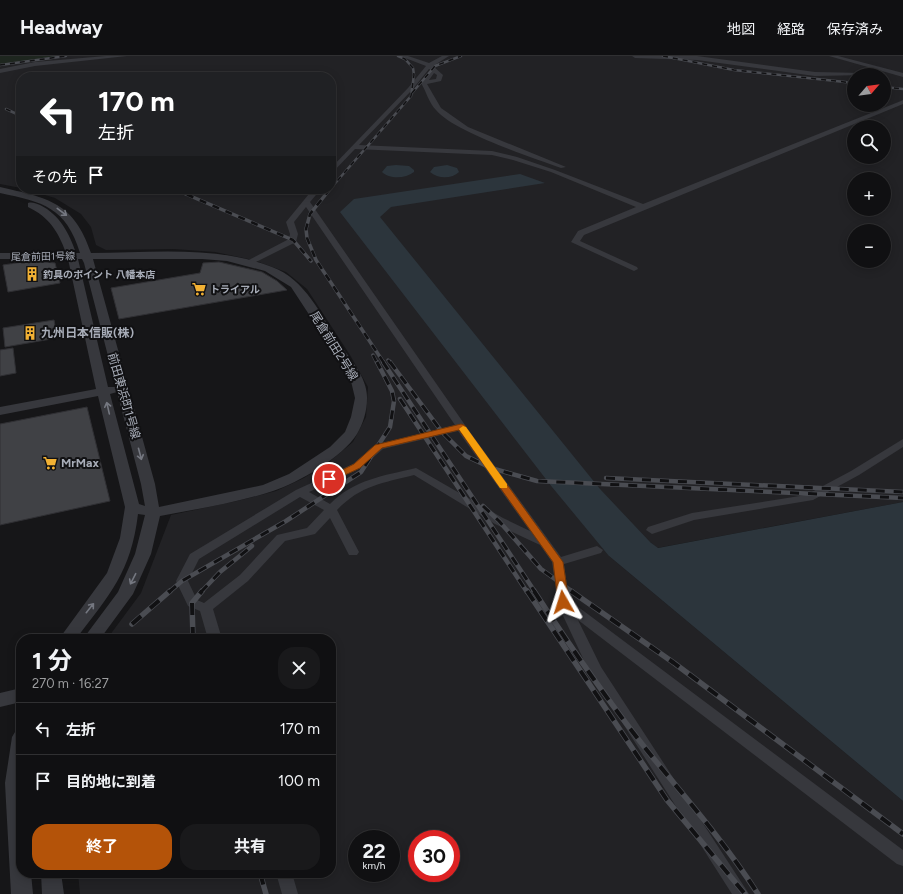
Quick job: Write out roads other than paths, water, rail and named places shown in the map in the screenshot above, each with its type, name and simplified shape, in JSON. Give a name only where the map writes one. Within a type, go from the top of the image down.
[{"type":"street","points":[[0,71],[35,64],[124,56]]},
{"type":"street","points":[[403,56],[428,65],[434,70],[424,83],[438,110],[466,128],[571,170],[568,176]]},
{"type":"street","points":[[336,166],[413,85],[428,65],[446,56]]},
{"type":"street","points":[[635,56],[698,58],[815,74],[847,75]]},
{"type":"street","points":[[832,56],[903,76]]},
{"type":"street","points":[[891,76],[903,76]]},
{"type":"street","points":[[634,269],[575,242],[580,233],[903,102]]},
{"type":"street","points":[[353,147],[492,153],[516,158],[568,176],[643,207]]},
{"type":"street","name":"前田東浜町1号線","points":[[0,190],[32,198],[54,206],[63,213],[76,229],[86,256],[148,484],[153,513],[143,554],[135,575],[125,594],[94,634]]},
{"type":"street","points":[[247,263],[293,240],[294,234],[290,222],[312,194]]},
{"type":"street","name":"前田東浜町1号線","points":[[0,196],[41,209],[57,222],[72,255],[103,392],[132,507],[124,555],[115,574],[104,591],[71,634]]},
{"type":"street","points":[[306,201],[461,427],[558,562],[563,602],[595,669],[741,894]]},
{"type":"street","name":"尾倉前田1号線","points":[[0,256],[86,256]]},
{"type":"street","name":"尾倉前田2号線","points":[[86,256],[202,256],[227,258],[269,269],[284,276],[301,292],[356,377],[361,398],[358,417],[351,433],[335,450],[294,477],[268,488],[233,497],[153,513],[132,507]]},
{"type":"street","points":[[0,411],[122,388]]},
{"type":"street","points":[[206,608],[192,603],[188,591],[182,581],[194,557],[300,492],[357,466],[378,446],[461,427]]},
{"type":"street","points":[[652,530],[692,517],[809,498],[855,473],[903,442]]},
{"type":"street","points":[[206,608],[244,578],[281,538],[311,531],[341,499],[362,484],[416,471],[499,521],[544,543]]},
{"type":"street","points":[[300,492],[331,509],[353,552]]},
{"type":"street","points":[[558,562],[597,550]]},
{"type":"street","points":[[563,602],[903,859]]},
{"type":"street","points":[[206,608],[214,634]]},
{"type":"street","points":[[0,700],[16,697]]},
{"type":"street","points":[[16,775],[16,799]]},
{"type":"street","points":[[21,878],[22,894]]},
{"type":"street","points":[[51,878],[53,894]]},
{"type":"street","points":[[285,878],[290,894]]},
{"type":"railway","points":[[0,65],[66,56]]},
{"type":"railway","points":[[336,182],[411,96],[414,75],[413,68],[405,59],[398,56]]},
{"type":"railway","points":[[412,93],[435,66],[461,56]]},
{"type":"railway","points":[[663,56],[734,70],[847,82]]},
{"type":"railway","points":[[891,88],[903,89]]},
{"type":"railway","points":[[6,109],[16,114]]},
{"type":"railway","points":[[186,194],[293,240],[311,261]]},
{"type":"railway","points":[[326,194],[310,214],[306,229],[307,238],[316,260],[384,363]]},
{"type":"railway","points":[[373,355],[377,363]]},
{"type":"railway","points":[[169,592],[182,581],[286,521],[361,472],[390,427],[394,401],[392,391],[377,362]]},
{"type":"railway","points":[[383,362],[535,592]]},
{"type":"railway","points":[[390,362],[442,432],[466,456],[491,468],[537,481],[903,498]]},
{"type":"railway","points":[[400,399],[527,592]]},
{"type":"railway","points":[[606,478],[903,492]]},
{"type":"railway","points":[[483,506],[499,521],[541,569],[573,592]]},
{"type":"railway","points":[[201,592],[220,572],[252,546]]},
{"type":"railway","points":[[132,624],[170,591]]},
{"type":"railway","points":[[193,634],[192,603],[202,591]]},
{"type":"railway","points":[[527,591],[667,800],[745,894]]},
{"type":"railway","points":[[534,591],[577,656],[622,719],[721,842],[758,894]]},
{"type":"railway","points":[[571,591],[674,663],[903,834]]},
{"type":"railway","points":[[261,878],[266,894]]},
{"type":"place","name":"釣具のポイント 八幡本店","points":[[32,274]]},
{"type":"place","name":"トライアル","points":[[199,289]]},
{"type":"place","name":"九州日本信販(株)","points":[[30,333]]},
{"type":"place","name":"MrMax","points":[[50,463]]}]
